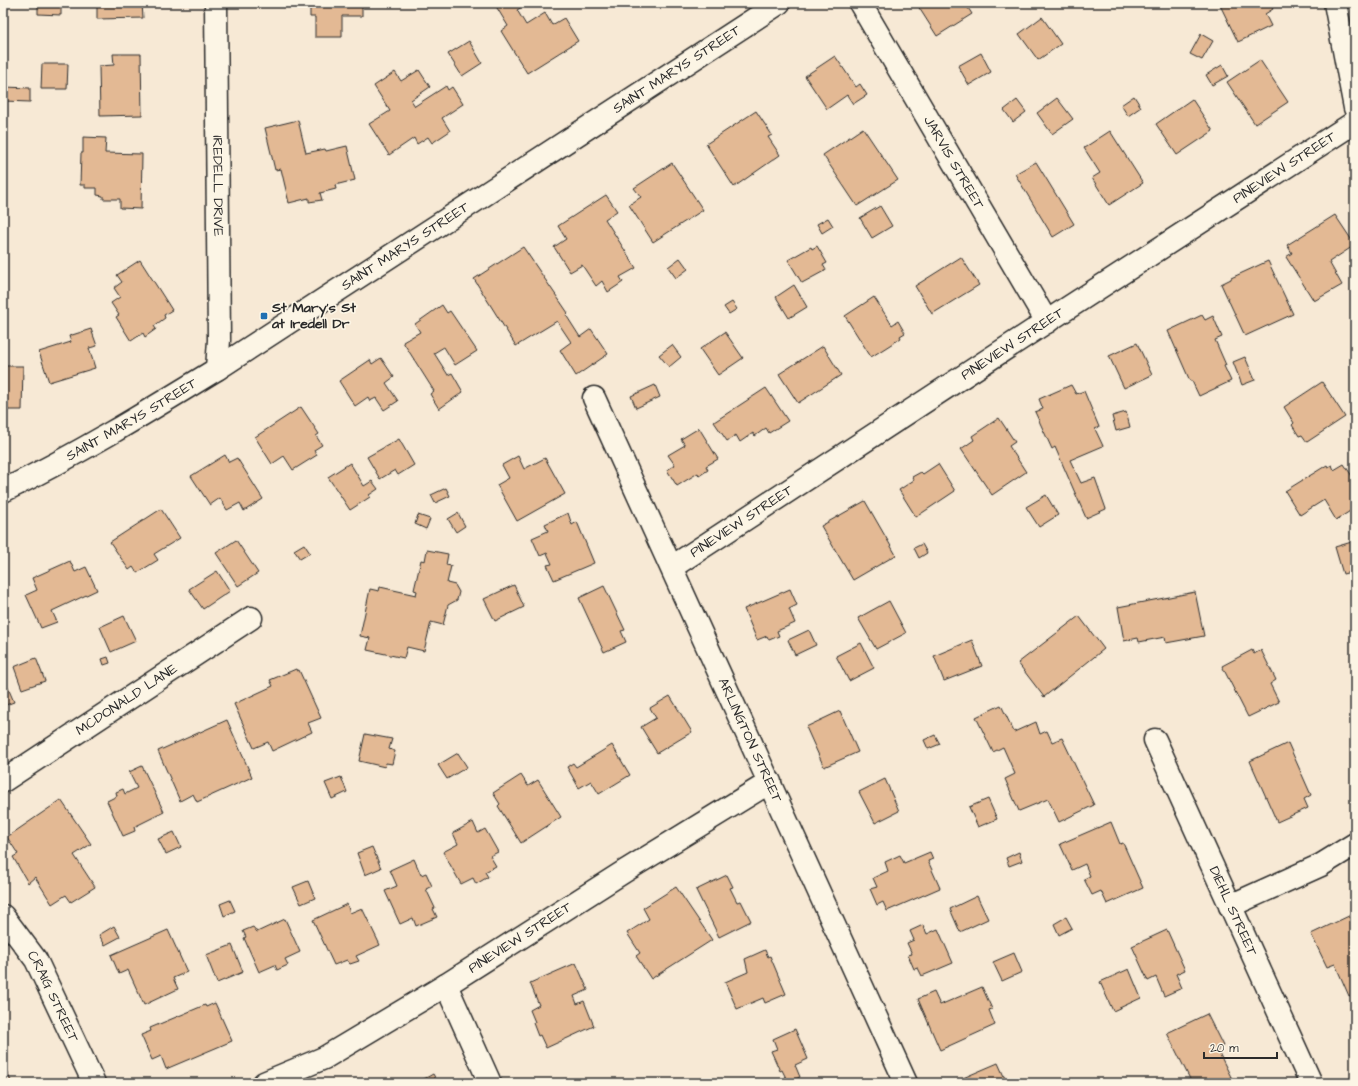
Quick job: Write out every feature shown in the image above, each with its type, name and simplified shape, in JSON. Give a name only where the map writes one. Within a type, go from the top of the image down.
[{"type":"street","name":"IREDELL DRIVE","points":[[216,3],[219,340],[217,368]]},
{"type":"street","name":"SAINT MARYS STREET","points":[[3,491],[60,462],[142,415],[217,368],[779,3]]},
{"type":"street","name":"JARVIS STREET","points":[[860,3],[1047,322]]},
{"type":"street","points":[[1335,3],[1355,108]]},
{"type":"street","name":"PINEVIEW STREET","points":[[672,567],[1355,122]]},
{"type":"street","name":"ARLINGTON STREET","points":[[594,398],[906,1083]]},
{"type":"street","name":"MCDONALD LANE","points":[[3,782],[252,618]]},
{"type":"street","name":"DIEHL STREET","points":[[1155,740],[1310,1083]]},
{"type":"street","name":"PINEVIEW STREET","points":[[264,1083],[324,1058],[446,985],[624,871],[770,782]]},
{"type":"street","points":[[1230,906],[1321,865],[1355,844]]},
{"type":"street","name":"CRAIG STREET","points":[[3,916],[36,960],[94,1083]]},
{"type":"street","points":[[446,985],[490,1083]]},
{"type":"building","points":[[38,3],[61,3],[61,15],[38,14]]},
{"type":"building","points":[[97,3],[142,3],[143,18],[97,19]]},
{"type":"building","points":[[310,3],[362,3],[362,16],[342,16],[342,37],[315,37],[315,17],[310,17]]},
{"type":"building","points":[[494,3],[528,3],[517,10],[526,25],[545,13],[552,25],[564,18],[578,41],[527,73],[501,31],[508,26]]},
{"type":"building","points":[[625,3],[637,3],[628,8]]},
{"type":"building","points":[[916,3],[965,3],[972,14],[937,36]]},
{"type":"building","points":[[1219,3],[1270,3],[1273,9],[1265,14],[1271,26],[1238,42]]},
{"type":"building","points":[[1042,17],[1061,44],[1038,60],[1019,34]]},
{"type":"building","points":[[1201,34],[1213,41],[1202,60],[1190,54]]},
{"type":"building","points":[[469,41],[482,63],[462,76],[448,54]]},
{"type":"building","points":[[981,53],[991,72],[969,85],[958,66]]},
{"type":"building","points":[[113,54],[141,54],[142,115],[100,116],[99,66],[114,65]]},
{"type":"building","points":[[835,56],[856,87],[860,84],[867,95],[853,104],[847,95],[827,109],[805,76]]},
{"type":"building","points":[[1260,60],[1288,102],[1255,124],[1227,82]]},
{"type":"building","points":[[42,64],[68,64],[67,89],[41,89]]},
{"type":"building","points":[[1222,65],[1228,76],[1212,85],[1206,75]]},
{"type":"building","points":[[419,70],[430,87],[411,100],[415,106],[446,86],[448,90],[452,87],[463,104],[442,118],[450,131],[432,143],[428,137],[417,144],[414,138],[389,155],[369,124],[390,111],[374,86],[395,72],[401,81]]},
{"type":"building","points":[[4,87],[30,88],[30,102],[4,101]]},
{"type":"building","points":[[1134,96],[1141,107],[1128,116],[1121,105]]},
{"type":"building","points":[[1057,98],[1073,119],[1052,134],[1037,113]]},
{"type":"building","points":[[1192,99],[1213,131],[1177,155],[1156,124]]},
{"type":"building","points":[[1017,100],[1026,112],[1013,122],[1004,110]]},
{"type":"building","points":[[756,111],[772,135],[768,137],[780,155],[734,187],[706,144]]},
{"type":"building","points":[[298,120],[306,153],[325,149],[326,151],[347,146],[355,180],[335,185],[336,189],[320,193],[322,200],[309,202],[309,198],[289,203],[281,169],[275,170],[265,128]]},
{"type":"building","points":[[863,128],[898,180],[857,206],[823,155]]},
{"type":"building","points":[[1110,131],[1143,183],[1109,205],[1092,178],[1100,173],[1084,148]]},
{"type":"building","points":[[83,137],[106,138],[105,153],[142,154],[141,209],[120,208],[120,199],[103,199],[103,196],[97,195],[97,188],[85,188],[85,185],[80,185]]},
{"type":"building","points":[[1036,162],[1074,224],[1053,237],[1015,174]]},
{"type":"building","points":[[672,163],[703,210],[653,242],[629,205],[641,197],[634,188]]},
{"type":"building","points":[[606,195],[617,211],[605,219],[636,268],[620,277],[623,282],[608,292],[602,281],[596,286],[582,265],[570,272],[554,247],[566,239],[558,226]]},
{"type":"building","points":[[880,206],[892,226],[872,238],[860,218]]},
{"type":"building","points":[[1335,215],[1355,245],[1329,262],[1342,285],[1314,301],[1286,257],[1292,253],[1287,245]]},
{"type":"building","points":[[828,218],[833,226],[822,233],[817,224]]},
{"type":"building","points":[[817,246],[827,263],[823,265],[826,270],[802,283],[788,260],[811,247],[812,249]]},
{"type":"building","points":[[523,247],[568,313],[566,315],[580,337],[591,329],[608,354],[576,376],[560,350],[571,342],[557,321],[516,346],[474,279]]},
{"type":"building","points":[[961,257],[979,285],[932,314],[915,286]]},
{"type":"building","points":[[680,258],[688,269],[676,278],[668,267]]},
{"type":"building","points":[[140,260],[172,310],[164,315],[165,318],[154,326],[156,329],[145,337],[143,333],[131,341],[116,317],[119,315],[111,303],[120,297],[114,288],[122,282],[117,275]]},
{"type":"building","points":[[1268,261],[1293,314],[1245,336],[1221,284]]},
{"type":"building","points":[[794,285],[807,307],[789,318],[776,297]]},
{"type":"building","points":[[874,297],[892,325],[898,321],[905,333],[900,336],[901,338],[871,357],[845,316]]},
{"type":"building","points":[[732,302],[737,309],[729,314],[724,307]]},
{"type":"building","points":[[442,305],[447,313],[450,311],[477,351],[455,365],[444,347],[434,353],[448,375],[452,373],[463,392],[439,409],[430,394],[434,391],[403,342],[420,332],[415,324]]},
{"type":"building","points":[[1202,315],[1205,320],[1213,316],[1222,337],[1215,340],[1231,381],[1199,396],[1192,381],[1190,381],[1168,331]]},
{"type":"building","points":[[91,329],[97,346],[89,348],[95,368],[49,382],[39,352],[71,342],[69,336]]},
{"type":"building","points":[[725,332],[743,358],[718,375],[700,349]]},
{"type":"building","points":[[1137,343],[1152,375],[1124,388],[1109,356]]},
{"type":"building","points":[[672,345],[681,357],[669,367],[659,355]]},
{"type":"building","points":[[823,346],[841,375],[798,403],[779,374]]},
{"type":"building","points":[[1245,357],[1255,380],[1242,385],[1233,362]]},
{"type":"building","points":[[381,358],[394,377],[386,383],[398,401],[384,410],[376,398],[370,401],[368,397],[355,406],[339,381],[370,360],[372,364]]},
{"type":"building","points":[[5,366],[23,366],[22,410],[3,410],[3,374],[5,374]]},
{"type":"building","points":[[1322,382],[1345,417],[1307,442],[1302,435],[1299,436],[1292,425],[1294,423],[1284,407]]},
{"type":"building","points":[[655,385],[660,397],[636,408],[631,396]]},
{"type":"building","points":[[1071,385],[1076,394],[1084,391],[1099,427],[1095,429],[1103,446],[1070,460],[1081,483],[1095,478],[1106,509],[1086,518],[1055,447],[1052,449],[1035,412],[1043,409],[1039,399]]},
{"type":"building","points":[[766,388],[788,421],[769,433],[766,428],[755,436],[753,433],[740,442],[736,435],[727,441],[714,422]]},
{"type":"building","points":[[301,407],[319,434],[316,436],[322,445],[314,450],[317,455],[293,470],[284,456],[272,464],[255,437]]},
{"type":"building","points":[[1126,412],[1130,427],[1116,431],[1112,416]]},
{"type":"building","points":[[999,418],[1015,442],[1009,446],[1026,472],[992,495],[961,449],[974,440],[972,436]]},
{"type":"building","points":[[699,428],[718,459],[706,466],[708,470],[699,476],[698,473],[677,486],[667,470],[675,465],[668,455],[685,445],[681,439]]},
{"type":"building","points":[[399,439],[414,465],[398,475],[395,470],[380,479],[367,457]]},
{"type":"building","points":[[225,455],[229,462],[237,458],[263,499],[244,511],[240,503],[227,510],[220,498],[210,505],[191,476]]},
{"type":"building","points":[[518,456],[524,469],[545,458],[565,494],[517,521],[497,485],[509,478],[502,465]]},
{"type":"building","points":[[350,463],[364,486],[372,481],[378,489],[369,495],[370,497],[350,510],[328,477]]},
{"type":"building","points":[[938,464],[955,491],[916,517],[899,490],[914,480],[912,477],[921,472],[923,474]]},
{"type":"building","points":[[1344,464],[1352,476],[1355,474],[1355,508],[1336,520],[1324,500],[1300,515],[1285,491],[1327,465],[1328,467],[1332,465],[1334,470]]},
{"type":"building","points":[[446,488],[450,496],[435,503],[431,495]]},
{"type":"building","points":[[1046,495],[1058,515],[1039,527],[1026,507]]},
{"type":"building","points":[[865,501],[896,555],[853,580],[821,526]]},
{"type":"building","points":[[161,509],[180,538],[154,554],[158,560],[137,573],[133,567],[129,570],[110,542]]},
{"type":"building","points":[[458,513],[465,526],[456,532],[448,519]]},
{"type":"building","points":[[568,513],[572,525],[577,522],[594,563],[554,580],[547,565],[552,564],[547,553],[540,556],[532,538],[548,531],[545,524]]},
{"type":"building","points":[[418,515],[430,519],[426,529],[415,524]]},
{"type":"building","points":[[236,540],[258,573],[238,586],[216,553]]},
{"type":"building","points":[[1355,541],[1355,571],[1343,574],[1335,547]]},
{"type":"building","points":[[304,544],[310,553],[300,559],[294,550]]},
{"type":"building","points":[[922,544],[927,553],[919,558],[914,548]]},
{"type":"building","points":[[427,550],[448,554],[446,565],[451,566],[447,583],[455,585],[459,592],[457,600],[448,605],[443,625],[431,622],[424,651],[407,647],[404,658],[367,650],[370,638],[360,636],[370,589],[379,591],[380,587],[416,595],[417,591],[414,590],[421,560],[425,561]]},
{"type":"building","points":[[70,561],[75,572],[86,567],[97,590],[52,611],[57,622],[41,628],[26,595],[37,590],[32,578]]},
{"type":"building","points":[[217,571],[230,591],[203,609],[189,589]]},
{"type":"building","points":[[514,585],[524,607],[495,621],[484,599]]},
{"type":"building","points":[[604,586],[625,630],[621,631],[626,642],[604,652],[579,598]]},
{"type":"building","points":[[790,589],[797,605],[789,609],[795,623],[777,631],[779,636],[769,640],[767,636],[757,640],[744,609]]},
{"type":"building","points":[[1195,592],[1204,636],[1166,643],[1165,637],[1139,642],[1138,638],[1124,641],[1118,607]]},
{"type":"building","points":[[889,601],[906,633],[876,649],[858,618]]},
{"type":"building","points":[[124,616],[136,641],[111,652],[100,627]]},
{"type":"building","points":[[1079,616],[1104,649],[1044,697],[1018,663]]},
{"type":"building","points":[[809,630],[816,645],[795,655],[788,640]]},
{"type":"building","points":[[972,640],[982,666],[944,681],[934,656]]},
{"type":"building","points":[[861,643],[874,668],[849,681],[836,656]]},
{"type":"building","points":[[1252,650],[1254,654],[1261,650],[1276,680],[1270,684],[1279,702],[1248,717],[1222,666]]},
{"type":"building","points":[[108,657],[110,663],[104,665],[102,659]]},
{"type":"building","points":[[36,658],[45,681],[22,689],[14,667]]},
{"type":"building","points":[[296,669],[297,671],[299,670],[321,718],[308,723],[312,732],[272,751],[268,742],[254,748],[234,704],[273,686],[270,680]]},
{"type":"building","points":[[3,676],[14,702],[3,706]]},
{"type":"building","points":[[670,696],[692,732],[657,753],[641,727],[656,718],[650,708]]},
{"type":"building","points":[[1001,705],[1014,732],[1036,722],[1040,734],[1047,731],[1052,742],[1062,738],[1094,805],[1059,822],[1048,799],[1019,811],[1005,779],[1015,774],[1003,747],[993,752],[976,717]]},
{"type":"building","points":[[840,711],[858,752],[824,767],[806,727]]},
{"type":"building","points":[[227,720],[252,777],[197,802],[193,794],[180,801],[158,751]]},
{"type":"building","points":[[365,734],[392,739],[389,749],[395,751],[392,764],[386,763],[385,767],[359,761]]},
{"type":"building","points":[[935,735],[940,744],[928,749],[924,740]]},
{"type":"building","points":[[1288,743],[1311,795],[1304,799],[1308,808],[1277,822],[1250,761]]},
{"type":"building","points":[[612,745],[630,775],[599,794],[591,781],[579,788],[567,767],[573,763],[576,767]]},
{"type":"building","points":[[458,753],[467,767],[447,779],[438,765]]},
{"type":"building","points":[[142,766],[164,812],[134,827],[135,831],[123,836],[107,801],[117,796],[116,792],[123,789],[125,794],[137,788],[129,772]]},
{"type":"building","points":[[521,775],[528,786],[538,780],[561,817],[521,843],[498,806],[500,804],[493,793]]},
{"type":"building","points":[[341,777],[347,792],[332,799],[325,783]]},
{"type":"building","points":[[885,779],[899,811],[875,823],[859,792]]},
{"type":"building","points":[[988,799],[997,819],[978,827],[969,807]]},
{"type":"building","points":[[61,800],[91,844],[74,855],[95,887],[71,902],[66,895],[52,904],[35,877],[28,883],[13,857],[18,854],[7,837]]},
{"type":"building","points":[[473,822],[478,833],[485,829],[498,852],[490,856],[496,866],[485,872],[488,877],[476,884],[473,878],[461,884],[443,852],[458,844],[453,833]]},
{"type":"building","points":[[1111,822],[1120,844],[1123,843],[1143,888],[1107,904],[1101,891],[1092,895],[1084,879],[1090,876],[1085,864],[1072,870],[1060,844]]},
{"type":"building","points":[[174,832],[181,847],[166,854],[158,839]]},
{"type":"building","points":[[372,847],[381,868],[365,875],[357,853]]},
{"type":"building","points":[[930,852],[933,859],[928,861],[940,888],[887,911],[883,902],[877,905],[870,889],[877,887],[873,878],[888,871],[885,862],[900,855],[904,863]]},
{"type":"building","points":[[1019,852],[1022,861],[1009,866],[1006,858]]},
{"type":"building","points":[[414,859],[421,875],[426,873],[432,886],[426,889],[435,908],[433,909],[437,917],[416,926],[413,918],[400,924],[385,891],[397,886],[390,870]]},
{"type":"building","points":[[727,875],[733,887],[730,888],[737,902],[741,901],[751,921],[719,937],[696,890]]},
{"type":"building","points":[[308,881],[315,898],[301,904],[293,887]]},
{"type":"building","points":[[676,887],[712,940],[651,979],[636,956],[640,953],[627,933],[649,919],[643,908]]},
{"type":"building","points":[[977,896],[988,919],[960,932],[950,909]]},
{"type":"building","points":[[230,900],[235,911],[224,916],[220,904]]},
{"type":"building","points":[[347,904],[350,913],[362,908],[380,945],[356,956],[359,961],[350,964],[347,960],[334,965],[313,920]]},
{"type":"building","points":[[1353,914],[1355,919],[1355,993],[1349,996],[1335,964],[1327,967],[1311,934]]},
{"type":"building","points":[[1066,917],[1072,928],[1059,935],[1054,924]]},
{"type":"building","points":[[285,919],[300,952],[285,959],[288,965],[277,970],[275,965],[259,972],[244,938],[246,937],[243,931],[253,927],[257,932]]},
{"type":"building","points":[[923,925],[927,934],[938,929],[953,963],[922,976],[918,968],[914,969],[908,955],[912,954],[907,943],[914,940],[910,931]]},
{"type":"building","points":[[114,926],[120,937],[105,945],[99,935]]},
{"type":"building","points":[[168,930],[187,972],[173,978],[178,989],[144,1005],[128,970],[119,974],[111,955]]},
{"type":"building","points":[[1167,930],[1185,970],[1176,974],[1182,988],[1164,996],[1156,977],[1148,981],[1132,946]]},
{"type":"building","points":[[232,945],[243,972],[217,983],[206,955]]},
{"type":"building","points":[[765,950],[768,957],[770,956],[786,994],[765,1003],[763,998],[737,1009],[725,982],[748,972],[745,959]]},
{"type":"building","points":[[1014,953],[1022,972],[1002,981],[993,962]]},
{"type":"building","points":[[576,963],[588,990],[574,996],[577,1004],[584,1001],[594,1026],[546,1048],[540,1035],[538,1036],[533,1023],[535,1022],[530,1010],[539,1005],[530,983]]},
{"type":"building","points":[[1129,969],[1141,998],[1113,1011],[1100,982]]},
{"type":"building","points":[[982,987],[992,1009],[989,1010],[995,1025],[940,1050],[918,999],[934,992],[940,1005]]},
{"type":"building","points":[[215,1003],[232,1041],[166,1069],[161,1056],[152,1060],[141,1035],[151,1031],[150,1028],[205,1005],[206,1007]]},
{"type":"building","points":[[1207,1014],[1223,1046],[1217,1049],[1232,1079],[1223,1083],[1192,1083],[1167,1033]]},
{"type":"building","points":[[795,1029],[808,1059],[795,1065],[800,1077],[788,1082],[782,1070],[780,1071],[771,1051],[777,1049],[773,1039]]},
{"type":"building","points":[[998,1063],[1007,1083],[965,1083],[963,1078]]},
{"type":"building","points":[[3,1064],[12,1083],[3,1083]]},
{"type":"building","points":[[433,1074],[438,1083],[417,1083]]},
{"type":"place","name":"St Mary's St at Iredell Dr","points":[[264,316]]}]
